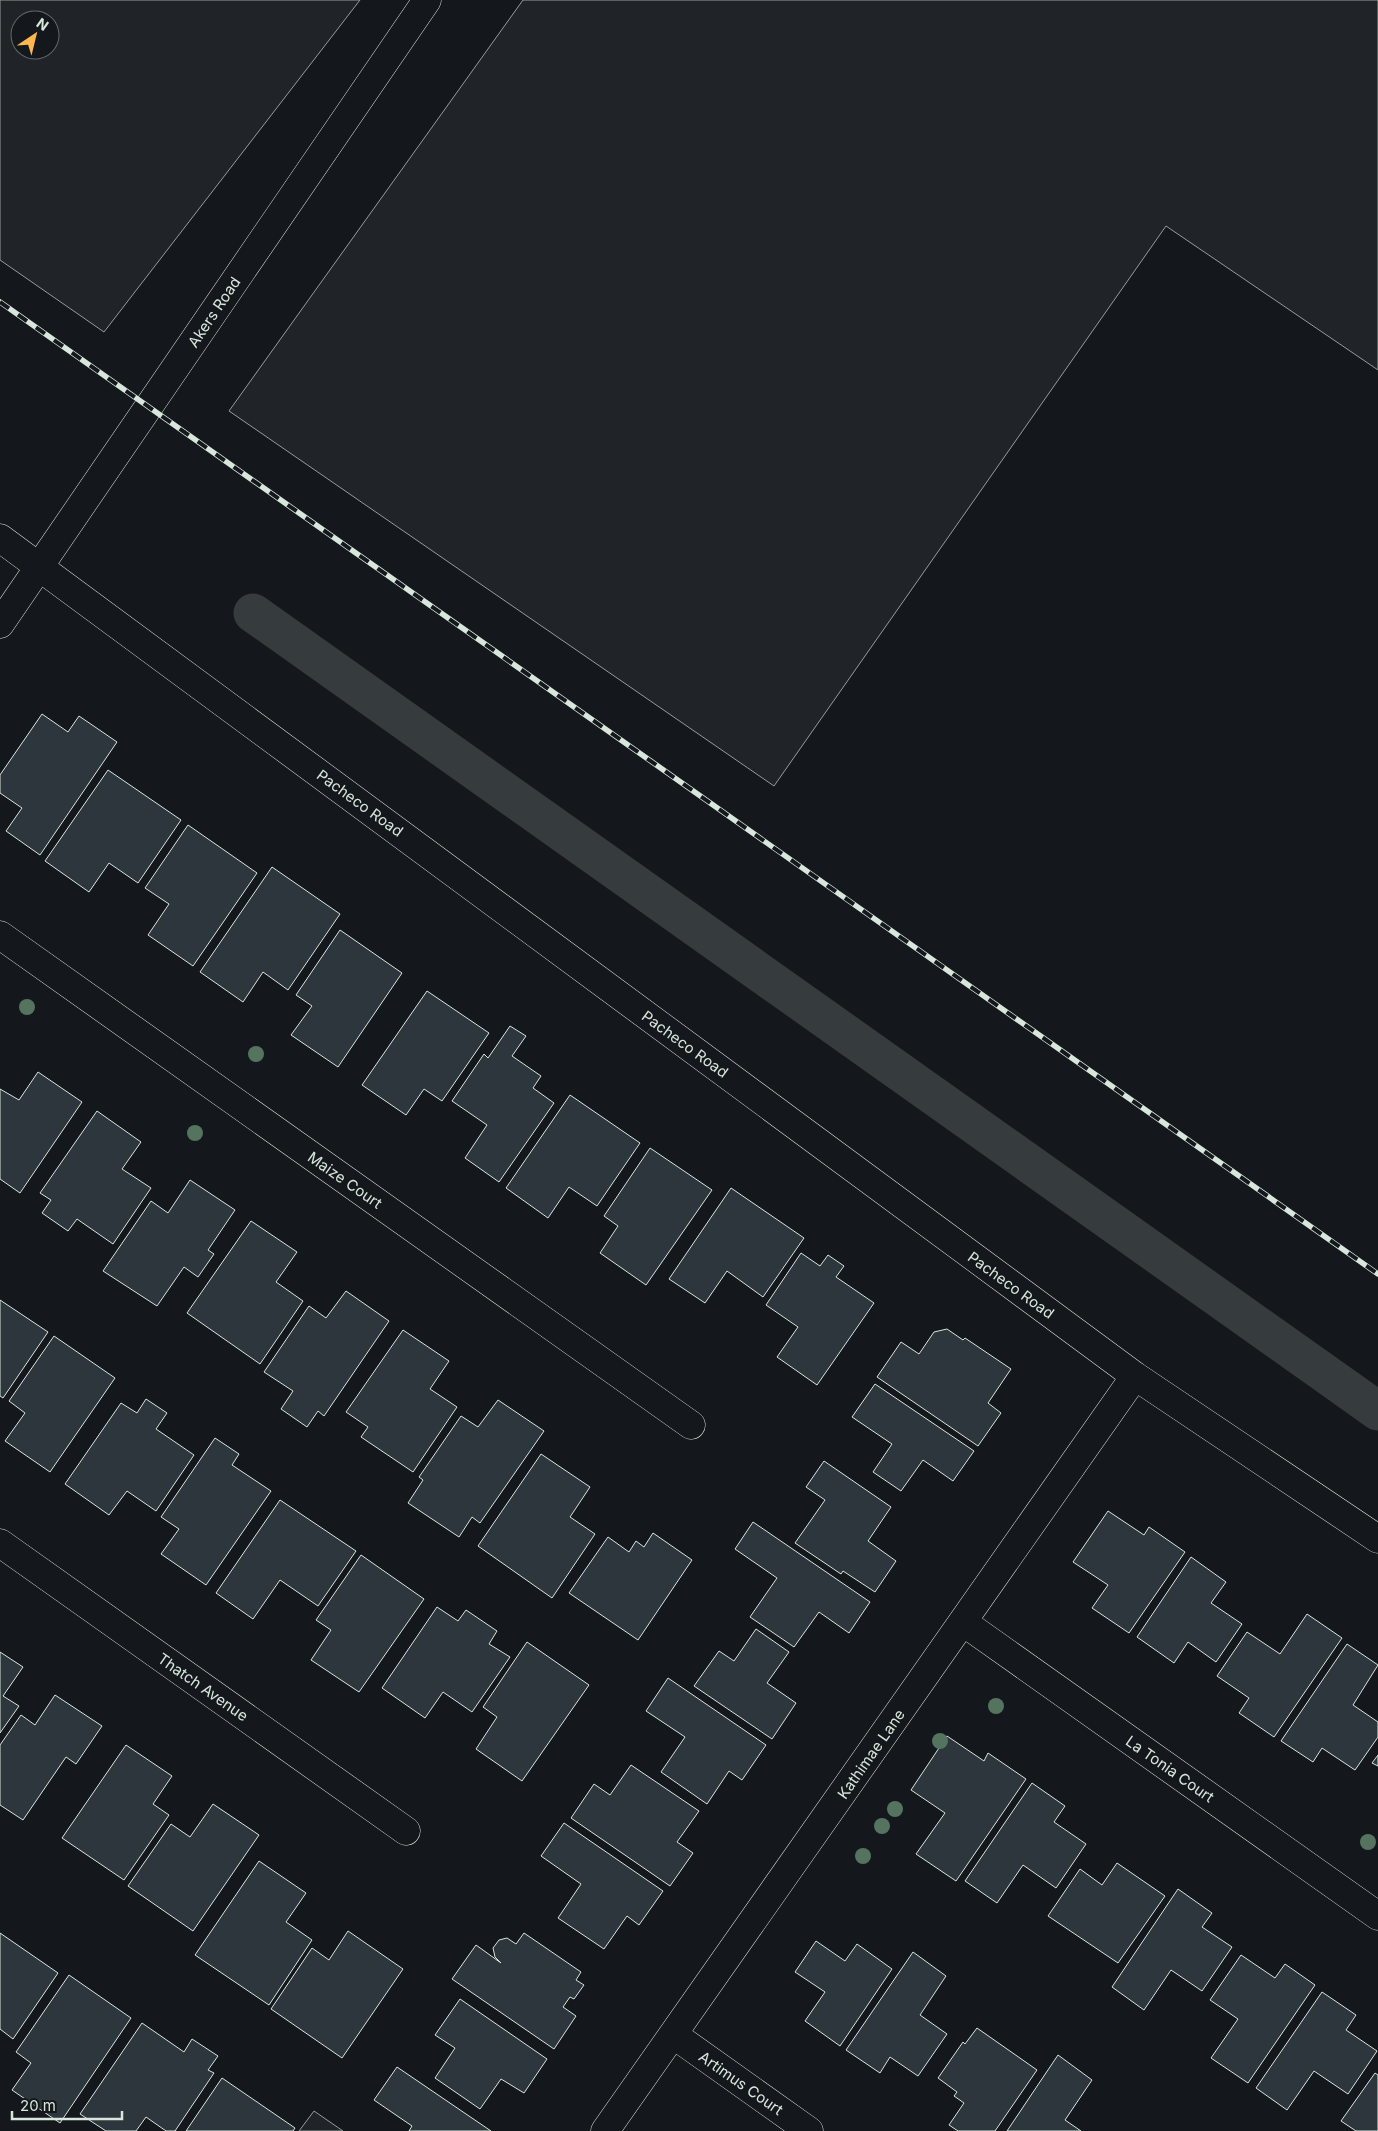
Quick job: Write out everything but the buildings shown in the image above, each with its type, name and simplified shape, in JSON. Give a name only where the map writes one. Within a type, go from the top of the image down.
[{"type":"street","name":"Akers Road","points":[[0,624],[427,0]]},
{"type":"street","name":"Pacheco Road","points":[[0,538],[1135,1376],[1378,1540]]},
{"type":"street","name":"Maize Court","points":[[0,934],[691,1425]]},
{"type":"street","name":"Kathimae Lane","points":[[605,2131],[1135,1376]]},
{"type":"street","name":"Thatch Avenue","points":[[0,1543],[406,1831]]},
{"type":"street","name":"La Tonia Court","points":[[963,1622],[1378,1916]]},
{"type":"street","name":"Artimus Court","points":[[674,2035],[809,2131]]},
{"type":"shaded area","points":[[0,0],[360,0],[104,332],[0,260]]},
{"type":"shaded area","points":[[523,0],[1378,0],[1378,370],[1166,226],[774,786],[229,411]]},
{"type":"shaded area","points":[[314,2111],[343,2131],[299,2131]]},
{"type":"waterway","points":[[253,613],[1378,1411]]},
{"type":"railway","points":[[0,302],[1378,1274]]}]
